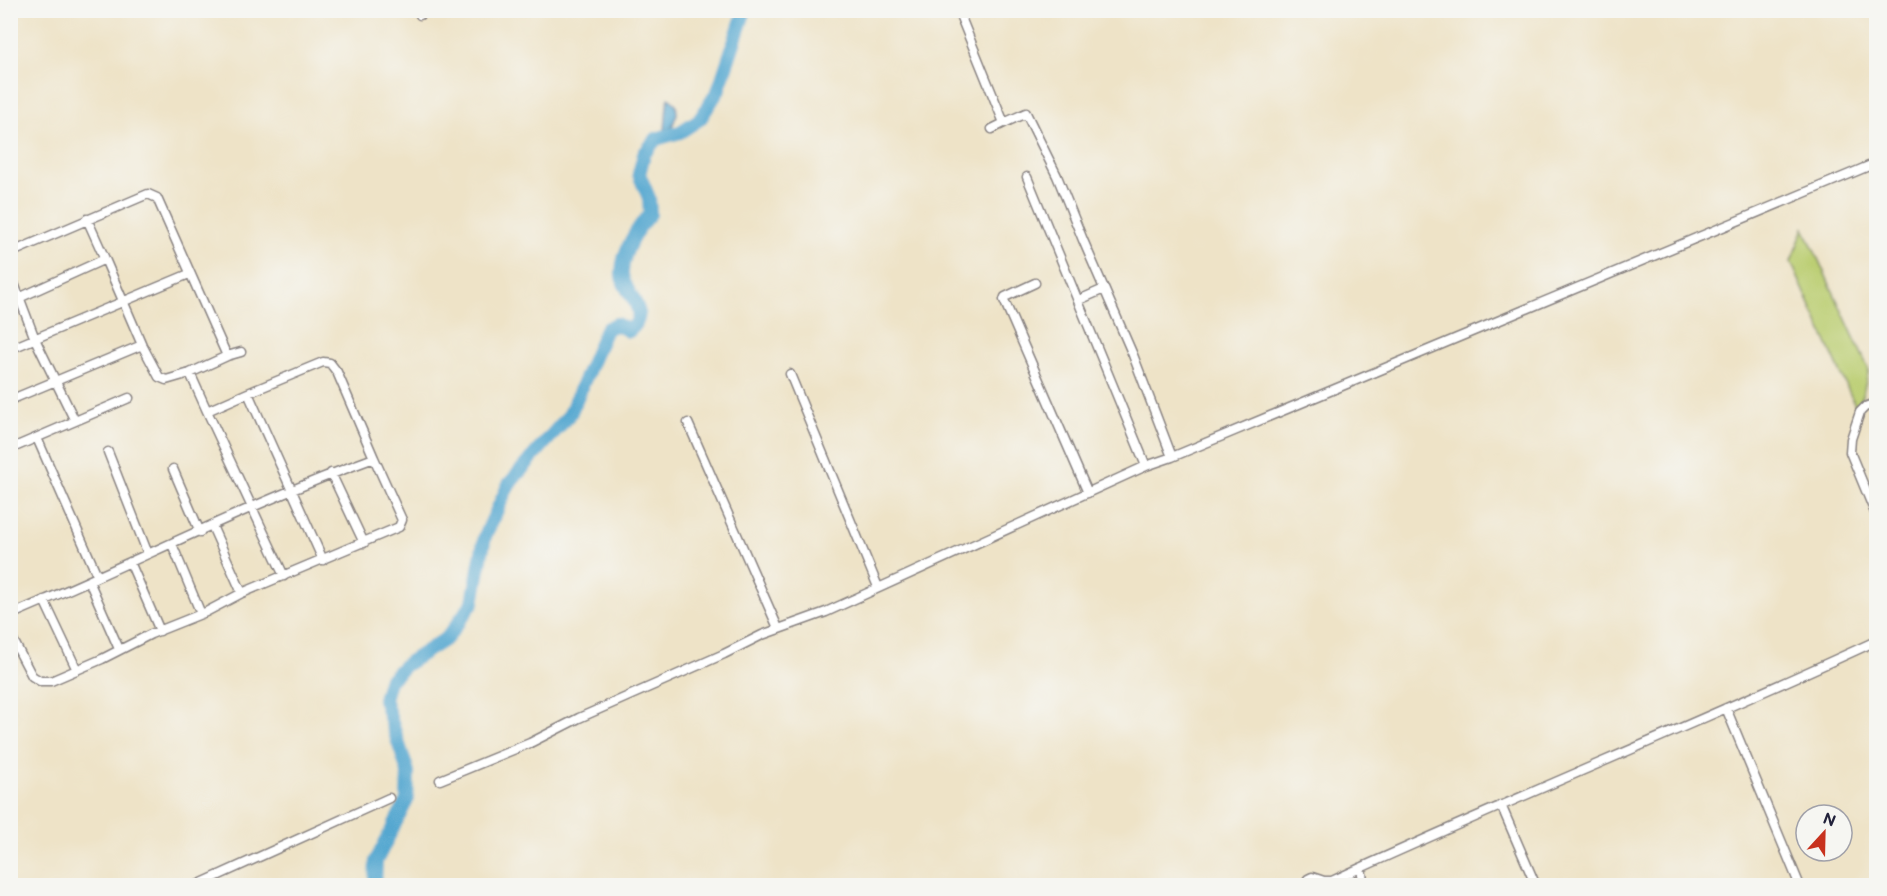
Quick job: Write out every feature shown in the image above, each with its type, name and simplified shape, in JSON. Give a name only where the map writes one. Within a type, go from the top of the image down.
[{"type":"street","points":[[958,10],[1004,123]]},
{"type":"street","points":[[992,129],[1026,113],[1057,176],[1133,355],[1172,457]]},
{"type":"street","points":[[440,780],[530,743],[579,718],[778,628],[815,616],[1146,466],[1876,164]]},
{"type":"street","points":[[1027,177],[1146,466]]},
{"type":"street","points":[[10,253],[148,194],[152,195],[157,198],[226,357]]},
{"type":"street","points":[[87,219],[142,345],[161,378],[166,380],[190,373],[241,352]]},
{"type":"street","points":[[15,300],[105,259]]},
{"type":"street","points":[[10,273],[15,300],[75,421]]},
{"type":"street","points":[[10,349],[189,274]]},
{"type":"street","points":[[1035,283],[1005,297],[1004,300],[1088,493]]},
{"type":"street","points":[[1079,300],[1104,290]]},
{"type":"street","points":[[10,400],[142,345]]},
{"type":"street","points":[[10,634],[35,680],[51,681],[201,614],[242,593],[399,527],[402,520],[337,372],[330,363],[323,362],[207,411]]},
{"type":"street","points":[[190,373],[284,576]]},
{"type":"street","points":[[790,374],[878,587]]},
{"type":"street","points":[[248,393],[323,560]]},
{"type":"street","points":[[10,449],[129,398]]},
{"type":"street","points":[[1876,403],[1864,407],[1860,412],[1850,446],[1851,459],[1876,515]]},
{"type":"street","points":[[688,423],[778,628]]},
{"type":"street","points":[[37,438],[98,575]]},
{"type":"street","points":[[108,452],[148,554]]},
{"type":"street","points":[[10,615],[331,473],[374,458]]},
{"type":"street","points":[[173,469],[200,532]]},
{"type":"street","points":[[331,473],[364,543]]},
{"type":"street","points":[[212,526],[242,593]]},
{"type":"street","points":[[172,544],[201,614]]},
{"type":"street","points":[[130,562],[160,631]]},
{"type":"street","points":[[89,581],[119,649]]},
{"type":"street","points":[[44,600],[76,670]]},
{"type":"street","points":[[1303,885],[1312,877],[1324,883],[1332,881],[1876,641]]},
{"type":"street","points":[[1726,708],[1800,885]]},
{"type":"street","points":[[195,885],[389,798]]},
{"type":"street","points":[[1501,805],[1536,885]]},
{"type":"street","points":[[1361,868],[1364,885]]},
{"type":"green space","points":[[1804,228],[1869,370],[1858,412],[1791,262]]},
{"type":"water","points":[[669,98],[676,104],[677,114],[672,127],[665,130],[667,105]]},
{"type":"waterway","points":[[375,886],[376,861],[407,800],[408,772],[384,699],[389,681],[405,665],[447,638],[473,602],[485,536],[509,484],[570,414],[606,329],[616,324],[629,331],[636,323],[639,316],[638,308],[626,287],[622,272],[631,241],[650,214],[649,198],[639,174],[644,154],[656,139],[680,132],[700,119],[718,91],[745,10]]}]
